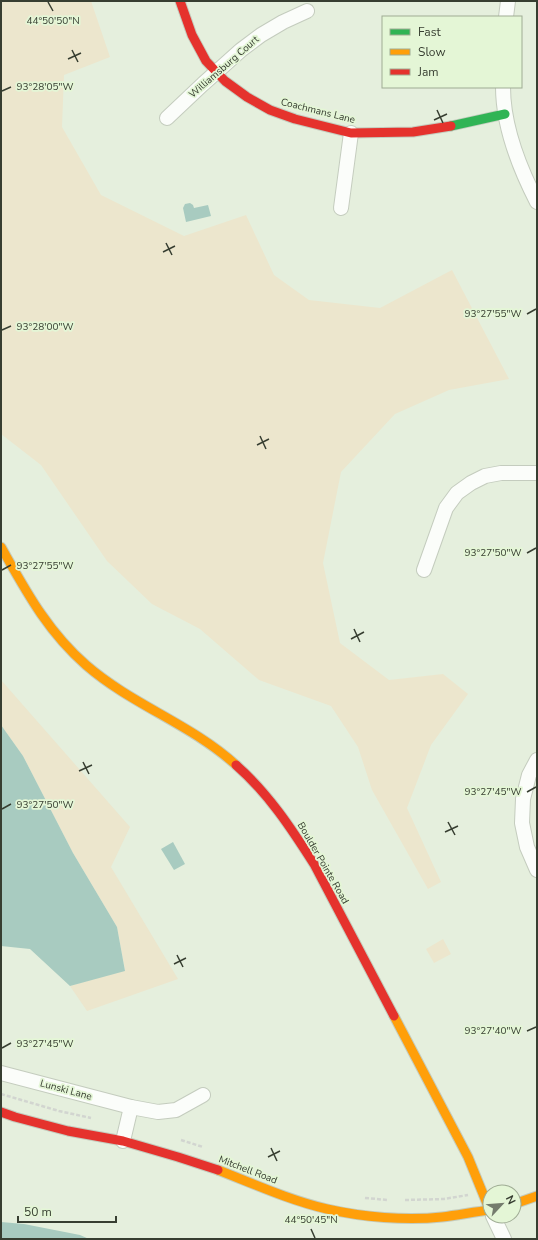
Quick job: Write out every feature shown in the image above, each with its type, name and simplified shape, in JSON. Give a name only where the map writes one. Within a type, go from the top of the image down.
[{"type":"street","name":"Coachmans Lane","points":[[180,1],[192,35],[206,61],[225,81],[247,97],[270,110],[295,119],[351,133],[413,132],[440,128],[505,114]]},
{"type":"street","points":[[506,16],[508,1]]},
{"type":"street","name":"Williamsburg Court","points":[[167,118],[202,84],[261,35],[283,22],[307,11]]},
{"type":"street","points":[[503,88],[505,114],[510,135],[520,166],[537,202]]},
{"type":"street","points":[[341,208],[351,133]]},
{"type":"street","points":[[424,570],[446,508],[457,494],[471,483],[485,476],[501,473],[537,473]]},
{"type":"street","name":"Boulder Pointe Road","points":[[1,547],[40,614],[62,642],[87,666],[215,748],[244,773],[271,801],[294,832],[314,864],[468,1157],[476,1175],[481,1193]]},
{"type":"street","points":[[537,760],[529,775],[523,799],[522,823],[527,847],[537,870]]},
{"type":"street","name":"Lunski Lane","points":[[1,1073],[131,1107],[158,1112],[176,1110],[203,1095]]},
{"type":"street","points":[[124,1141],[131,1107]]},
{"type":"street","name":"Mitchell Road","points":[[1,1112],[68,1131],[124,1141],[209,1167],[293,1199],[327,1209],[378,1218],[441,1217],[482,1212]]},
{"type":"street","points":[[522,1201],[537,1196]]},
{"type":"street","points":[[497,1224],[504,1239]]},
{"type":"path","points":[[1,1094],[59,1111],[97,1119]]},
{"type":"path","points":[[178,1139],[206,1148]]},
{"type":"path","points":[[402,1201],[444,1199],[481,1193]]},
{"type":"path","points":[[359,1197],[395,1201]]},
{"type":"shaded area","points":[[1,1],[91,1],[110,57],[64,75],[62,127],[101,195],[184,236],[246,215],[274,275],[309,300],[380,308],[452,270],[509,379],[449,390],[395,414],[341,472],[323,563],[340,643],[389,680],[443,674],[468,694],[431,745],[407,808],[441,882],[428,889],[372,790],[358,747],[331,706],[259,680],[200,629],[152,604],[107,561],[41,465],[1,434]]},
{"type":"shaded area","points":[[1,680],[130,827],[111,867],[178,979],[87,1011],[70,986],[125,970],[117,927],[73,853],[23,756],[1,725]]},
{"type":"shaded area","points":[[443,939],[451,954],[434,963],[426,949]]},
{"type":"water","points":[[190,203],[194,208],[208,205],[211,216],[186,222],[183,208],[185,204]]},
{"type":"water","points":[[1,725],[23,756],[73,853],[117,927],[125,971],[70,986],[30,949],[1,946]]},
{"type":"water","points":[[173,842],[185,864],[174,870],[161,849]]},
{"type":"water","points":[[1,1222],[24,1224],[80,1235],[89,1239],[1,1239]]},
{"type":"traffic: fast","points":[[451,126],[505,114]]},
{"type":"traffic: slow","points":[[1,547],[38,610],[72,652],[86,665],[123,692],[200,738],[236,765]]},
{"type":"traffic: slow","points":[[394,1016],[468,1157],[482,1191]]},
{"type":"traffic: slow","points":[[218,1170],[299,1201],[327,1209],[355,1214],[384,1218],[414,1219],[442,1217],[482,1211]]},
{"type":"traffic: slow","points":[[522,1201],[537,1196]]},
{"type":"traffic: jam","points":[[180,1],[192,35],[206,61],[225,81],[247,97],[270,110],[295,119],[351,133],[413,132],[451,126]]},
{"type":"traffic: jam","points":[[236,765],[269,799],[288,824],[314,864],[394,1016]]},
{"type":"traffic: jam","points":[[1,1112],[68,1131],[123,1141],[218,1170]]}]
